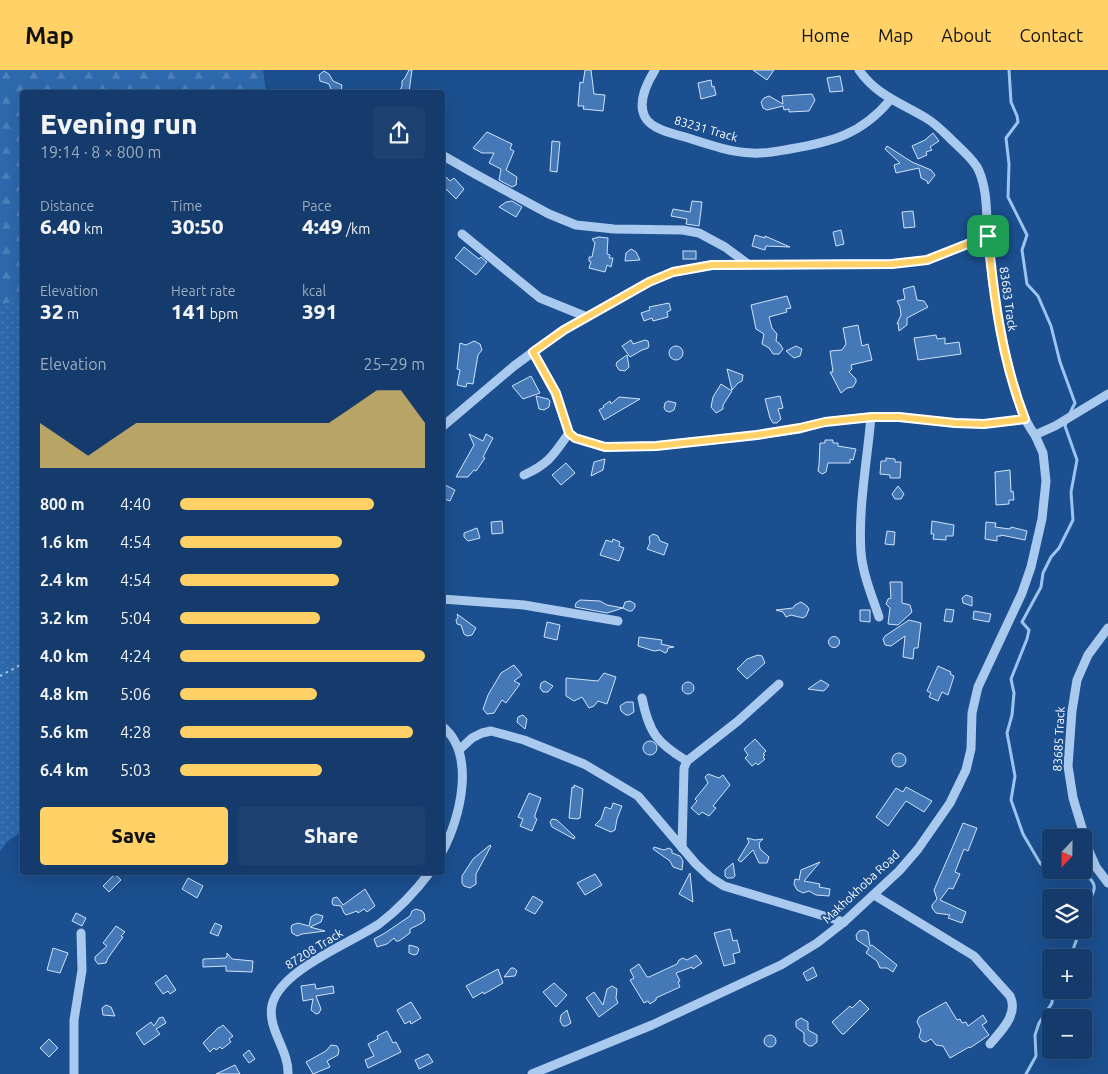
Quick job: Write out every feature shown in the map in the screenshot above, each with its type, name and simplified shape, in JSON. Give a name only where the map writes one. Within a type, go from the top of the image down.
[{"type":"street","name":"83231 Track","points":[[654,70],[643,96],[644,114],[648,121],[655,126],[679,135],[739,152],[762,153],[812,145],[846,135],[872,119],[890,100]]},
{"type":"street","name":"83683 Track","points":[[859,70],[873,86],[890,100],[927,118],[966,154],[978,168],[986,204],[994,297],[1000,336],[1017,400],[1025,419],[1035,435]]},
{"type":"street","points":[[445,157],[549,214],[576,225],[614,229],[683,230],[699,233],[725,246],[748,264]]},
{"type":"street","points":[[462,234],[540,298],[587,317]]},
{"type":"street","points":[[445,424],[533,352],[564,330],[649,282],[673,272],[712,265],[892,264],[912,262],[940,255],[988,236]]},
{"type":"street","points":[[533,352],[556,393],[569,433],[575,438],[605,447],[656,446],[757,435],[825,422],[872,417],[899,417],[975,424],[1025,419]]},
{"type":"street","points":[[1035,435],[1055,426],[1108,394]]},
{"type":"street","points":[[872,417],[862,513],[861,554],[865,578],[879,617]]},
{"type":"street","points":[[524,475],[541,467],[555,453],[569,433]]},
{"type":"street","name":"Makhokhoba Road","points":[[532,1074],[652,1025],[781,965],[817,943],[844,922],[900,871],[918,849],[950,803],[966,770],[970,754],[972,713],[978,687],[1022,593],[1038,540],[1046,481],[1043,453],[1035,435]]},
{"type":"street","points":[[445,599],[524,604],[618,621]]},
{"type":"street","name":"83685 Track","points":[[1108,628],[1088,655],[1077,680],[1071,719],[1068,766],[1073,798],[1089,851],[1096,867],[1108,883]]},
{"type":"street","points":[[682,848],[684,768],[687,761],[738,721],[779,684]]},
{"type":"street","points":[[642,698],[646,720],[652,731],[672,752],[687,761]]},
{"type":"street","points":[[445,728],[452,734],[462,763],[462,786],[454,827],[445,846]]},
{"type":"street","points":[[459,750],[472,738],[491,731],[524,740],[584,764],[638,796],[682,848],[710,877],[724,886],[844,922]]},
{"type":"street","name":"87208 Track","points":[[288,1074],[287,1057],[272,1024],[272,1006],[278,992],[296,974],[379,924],[406,901],[428,875]]},
{"type":"street","points":[[874,895],[974,956],[996,983],[1010,996],[1014,1002],[1011,1014],[1002,1031],[990,1044]]},
{"type":"street","points":[[74,1074],[74,1020],[82,970],[81,933]]},
{"type":"path","points":[[0,676],[20,665]]},
{"type":"green space","points":[[0,70],[263,70],[266,90],[20,90],[20,302],[0,305]]},
{"type":"green space","points":[[20,302],[20,832],[7,842],[0,851],[0,305]]},
{"type":"building","points":[[409,70],[412,70],[409,90],[400,90],[402,81]]},
{"type":"building","points":[[585,70],[591,70],[594,94],[605,95],[603,111],[583,109],[584,106],[578,106],[580,82],[583,83]]},
{"type":"building","points":[[753,70],[774,70],[767,80]]},
{"type":"building","points":[[324,71],[329,74],[333,81],[342,85],[341,90],[331,90],[329,84],[320,81],[319,75]]},
{"type":"building","points":[[840,76],[843,91],[830,92],[827,78]]},
{"type":"building","points":[[711,80],[716,95],[701,99],[698,83]]},
{"type":"building","points":[[812,94],[815,100],[809,111],[789,112],[789,109],[784,110],[783,106],[767,110],[763,108],[761,102],[769,96],[783,104],[782,96]]},
{"type":"building","points":[[487,132],[512,144],[510,149],[514,151],[506,170],[517,177],[516,185],[512,187],[499,180],[501,169],[489,163],[494,153],[482,153],[473,148]]},
{"type":"building","points":[[933,133],[939,141],[930,147],[932,150],[926,152],[927,155],[918,159],[912,146],[925,140]]},
{"type":"building","points":[[552,141],[560,142],[557,172],[550,171]]},
{"type":"building","points":[[887,146],[912,162],[931,170],[935,175],[928,184],[927,181],[921,178],[919,168],[896,173],[894,165],[900,163],[885,149]]},
{"type":"building","points":[[445,176],[450,181],[454,178],[464,189],[456,199],[445,188]]},
{"type":"building","points":[[512,201],[522,207],[516,217],[499,207],[506,202]]},
{"type":"building","points":[[692,201],[702,202],[699,226],[686,224],[687,219],[671,216],[673,209],[690,212]]},
{"type":"building","points":[[913,211],[915,227],[904,228],[902,212]]},
{"type":"building","points":[[841,230],[844,244],[836,246],[833,232]]},
{"type":"building","points":[[755,235],[765,238],[765,236],[790,247],[766,246],[765,250],[752,246]]},
{"type":"building","points":[[599,237],[608,238],[607,254],[610,255],[609,258],[613,258],[611,267],[607,265],[605,272],[589,268],[591,262],[589,257],[592,257],[595,243],[592,239]]},
{"type":"building","points":[[464,247],[479,259],[481,257],[487,262],[476,275],[455,258]]},
{"type":"building","points":[[631,249],[636,252],[640,260],[625,261],[626,253]]},
{"type":"building","points":[[683,251],[696,251],[696,259],[683,259]]},
{"type":"building","points":[[914,286],[917,300],[924,301],[928,307],[907,318],[907,325],[899,331],[897,324],[901,315],[897,301],[905,299],[903,289]]},
{"type":"building","points":[[787,296],[791,308],[786,309],[787,312],[769,317],[772,328],[777,334],[776,341],[783,349],[779,354],[773,354],[769,348],[762,344],[764,334],[756,329],[751,305]]},
{"type":"building","points":[[669,303],[671,310],[667,312],[668,317],[653,321],[652,318],[644,321],[641,313],[650,310],[649,307]]},
{"type":"building","points":[[858,325],[862,346],[868,344],[872,360],[851,365],[852,369],[849,372],[856,379],[856,382],[853,387],[847,388],[841,393],[830,372],[833,372],[830,351],[842,350],[846,344],[843,328]]},
{"type":"building","points":[[936,335],[937,339],[945,338],[945,344],[959,342],[961,354],[918,360],[914,338]]},
{"type":"building","points":[[631,340],[633,344],[645,340],[648,341],[649,346],[630,357],[622,346]]},
{"type":"building","points":[[474,341],[480,344],[482,350],[478,355],[473,384],[467,383],[466,387],[457,385],[460,370],[457,369],[460,343],[466,345]]},
{"type":"building","points":[[676,346],[681,348],[683,353],[681,358],[676,360],[671,358],[669,353],[671,348]]},
{"type":"building","points":[[796,346],[802,349],[800,356],[794,358],[786,351]]},
{"type":"building","points":[[627,355],[629,367],[625,371],[619,370],[616,365],[617,362]]},
{"type":"building","points":[[727,369],[743,375],[742,381],[732,390]]},
{"type":"building","points":[[531,376],[540,393],[523,399],[512,386]]},
{"type":"building","points":[[721,384],[732,391],[723,405],[723,409],[716,413],[711,407],[713,397]]},
{"type":"building","points":[[536,396],[548,399],[550,401],[549,407],[544,410],[539,409]]},
{"type":"building","points":[[780,396],[783,408],[778,409],[781,419],[777,423],[773,423],[765,399]]},
{"type":"building","points":[[619,397],[640,399],[604,420],[599,410],[610,401],[611,404]]},
{"type":"building","points":[[668,401],[676,403],[674,410],[670,412],[664,408],[665,403]]},
{"type":"building","points":[[469,434],[483,441],[486,434],[493,438],[483,457],[485,458],[476,471],[474,470],[468,477],[456,477],[474,445]]},
{"type":"building","points":[[825,440],[833,440],[833,443],[838,443],[838,446],[856,449],[853,460],[850,459],[850,463],[828,463],[826,472],[822,474],[818,471],[820,443],[825,443]]},
{"type":"building","points":[[886,458],[895,459],[895,462],[901,462],[900,478],[890,478],[890,475],[880,474],[881,461],[886,461]]},
{"type":"building","points":[[605,459],[603,470],[591,476],[594,462]]},
{"type":"building","points":[[566,463],[575,473],[561,485],[552,475]]},
{"type":"building","points":[[1010,470],[1011,492],[1013,491],[1014,500],[1009,500],[1009,504],[996,505],[995,472]]},
{"type":"building","points":[[445,485],[455,490],[450,501],[445,499]]},
{"type":"building","points":[[898,486],[904,494],[901,499],[895,499],[892,494]]},
{"type":"building","points":[[502,521],[503,533],[492,534],[491,522]]},
{"type":"building","points":[[932,521],[954,525],[953,536],[946,536],[946,540],[933,539],[934,534],[931,534]]},
{"type":"building","points":[[986,522],[996,523],[995,527],[1010,529],[1011,527],[1027,531],[1025,540],[1001,535],[997,536],[997,541],[985,539]]},
{"type":"building","points":[[477,528],[480,538],[468,541],[464,537],[464,533]]},
{"type":"building","points":[[887,531],[895,532],[894,545],[885,544]]},
{"type":"building","points":[[653,534],[658,536],[660,541],[668,544],[664,555],[647,549],[650,543],[649,537]]},
{"type":"building","points":[[613,539],[620,542],[619,546],[624,548],[619,561],[600,555],[606,540],[612,542]]},
{"type":"building","points":[[890,582],[902,582],[902,603],[910,605],[912,612],[898,625],[888,624],[890,608],[886,604],[888,599],[891,598]]},
{"type":"building","points":[[966,595],[972,597],[972,606],[963,603],[962,598]]},
{"type":"building","points":[[580,600],[600,601],[607,605],[623,608],[607,613],[575,607],[576,603]]},
{"type":"building","points":[[630,601],[635,604],[632,611],[623,608],[625,602]]},
{"type":"building","points":[[801,602],[809,609],[803,618],[791,615],[786,617],[783,612],[776,610],[793,608]]},
{"type":"building","points":[[946,609],[954,610],[952,622],[944,621]]},
{"type":"building","points":[[860,610],[870,610],[870,622],[860,621]]},
{"type":"building","points":[[974,611],[991,614],[989,622],[973,619]]},
{"type":"building","points":[[457,614],[476,628],[472,635],[467,636],[464,634],[461,625],[457,624]]},
{"type":"building","points":[[909,620],[921,623],[918,648],[914,648],[913,659],[903,657],[905,636],[891,646],[885,645],[883,639]]},
{"type":"building","points":[[547,622],[560,625],[557,640],[544,637]]},
{"type":"building","points":[[639,637],[662,640],[661,644],[674,647],[668,648],[665,653],[660,650],[654,651],[638,646]]},
{"type":"building","points":[[832,637],[836,637],[839,642],[838,646],[832,647],[829,644],[829,640]]},
{"type":"building","points":[[758,655],[762,656],[765,663],[747,679],[737,669],[747,659]]},
{"type":"building","points":[[514,665],[522,675],[514,681],[520,684],[506,703],[502,700],[494,713],[487,714],[483,709],[488,695],[501,673]]},
{"type":"building","points":[[938,666],[951,672],[950,674],[954,676],[948,695],[942,692],[938,701],[929,697],[931,693],[927,691]]},
{"type":"building","points":[[604,673],[616,677],[607,704],[598,701],[589,708],[582,697],[574,701],[566,696],[566,678],[598,681]]},
{"type":"building","points":[[821,680],[829,685],[825,690],[808,689]]},
{"type":"building","points":[[545,681],[553,686],[548,692],[543,692],[540,688],[541,683]]},
{"type":"building","points":[[690,682],[693,683],[693,693],[686,694],[683,693],[682,686],[683,683]]},
{"type":"building","points":[[626,702],[633,702],[634,712],[629,715],[621,711],[620,706]]},
{"type":"building","points":[[523,715],[527,719],[525,729],[517,722],[518,717]]},
{"type":"building","points":[[755,739],[766,751],[763,754],[765,759],[758,765],[756,763],[752,766],[745,758],[748,755],[744,749]]},
{"type":"building","points":[[650,741],[655,743],[657,748],[655,753],[650,755],[645,753],[643,748],[645,743]]},
{"type":"building","points":[[899,753],[904,755],[906,760],[904,765],[899,767],[894,765],[892,760],[894,755]]},
{"type":"building","points":[[708,774],[719,778],[723,775],[730,785],[713,806],[716,808],[709,816],[702,812],[699,815],[691,808],[697,801],[695,799],[708,783],[705,777]]},
{"type":"building","points":[[574,785],[583,789],[580,818],[577,819],[569,818],[572,787],[574,788]]},
{"type":"building","points":[[906,787],[932,801],[924,812],[906,801],[888,826],[876,817],[896,788],[903,792]]},
{"type":"building","points":[[529,793],[541,798],[535,815],[537,819],[532,831],[520,826],[523,819],[518,817]]},
{"type":"building","points":[[613,803],[622,806],[615,830],[611,832],[595,825],[601,819],[605,807],[611,809]]},
{"type":"building","points":[[552,819],[557,820],[575,837],[574,839],[552,827],[550,822]]},
{"type":"building","points":[[963,823],[977,828],[968,851],[964,849],[955,872],[960,874],[953,889],[949,888],[940,900],[966,912],[962,923],[948,918],[950,915],[936,913],[932,905],[937,899],[934,890]]},
{"type":"building","points":[[747,838],[763,839],[759,843],[760,849],[769,857],[767,863],[759,863],[753,850],[741,862],[738,860],[749,842]]},
{"type":"building","points":[[490,845],[476,874],[476,884],[470,888],[464,886],[462,876],[473,859]]},
{"type":"building","points":[[654,847],[664,850],[669,848],[672,850],[672,853],[680,856],[683,861],[682,870],[673,867],[670,861],[653,849]]},
{"type":"building","points":[[820,862],[804,881],[820,884],[819,887],[830,889],[829,896],[816,895],[809,891],[803,893],[797,890],[794,884],[795,879],[799,880],[801,870]]},
{"type":"building","points":[[733,863],[735,876],[727,878],[725,870]]},
{"type":"building","points":[[690,873],[693,902],[679,894]]},
{"type":"building","points":[[595,874],[602,885],[585,895],[577,883]]},
{"type":"building","points":[[114,875],[121,880],[109,892],[103,886]]},
{"type":"building","points":[[188,878],[203,886],[197,898],[182,889]]},
{"type":"building","points":[[365,889],[375,906],[367,912],[364,909],[358,913],[357,911],[346,915],[341,906],[333,905],[333,898],[337,897],[343,905]]},
{"type":"building","points":[[533,896],[543,902],[535,914],[525,909]]},
{"type":"building","points":[[416,909],[424,913],[425,920],[422,923],[410,929],[410,933],[399,941],[396,941],[394,938],[387,944],[377,947],[374,939],[410,916],[412,911]]},
{"type":"building","points":[[76,913],[86,918],[82,926],[72,921]]},
{"type":"building","points":[[316,914],[323,916],[321,922],[310,927],[325,931],[297,936],[292,933],[292,925],[298,923],[309,926],[311,917]]},
{"type":"building","points":[[215,923],[222,926],[218,936],[210,933]]},
{"type":"building","points":[[116,926],[125,932],[121,936],[123,937],[106,963],[98,964],[95,957],[107,946],[103,943]]},
{"type":"building","points":[[730,929],[733,941],[737,940],[740,952],[733,954],[735,963],[724,966],[714,933]]},
{"type":"building","points":[[864,930],[868,932],[870,946],[872,945],[897,965],[893,972],[887,968],[880,968],[877,961],[866,953],[869,948],[857,940],[856,935],[859,931]]},
{"type":"building","points":[[409,945],[419,949],[417,954],[409,953]]},
{"type":"building","points":[[53,948],[68,953],[60,973],[47,970]]},
{"type":"building","points":[[227,953],[232,959],[253,961],[252,972],[226,971],[226,966],[203,967],[203,959],[225,958]]},
{"type":"building","points":[[696,955],[702,963],[693,969],[692,967],[676,973],[680,981],[678,982],[680,987],[656,998],[650,1004],[648,1001],[644,1003],[630,980],[634,978],[630,970],[639,964],[647,977],[649,977],[677,964],[683,958],[687,960]]},
{"type":"building","points":[[813,967],[817,976],[807,981],[803,973]]},
{"type":"building","points":[[511,968],[517,971],[515,976],[504,977]]},
{"type":"building","points":[[498,969],[503,983],[473,998],[466,986]]},
{"type":"building","points":[[166,975],[176,990],[170,994],[168,991],[163,994],[155,983]]},
{"type":"building","points":[[554,983],[567,995],[556,1007],[543,992]]},
{"type":"building","points":[[315,984],[316,989],[333,986],[334,993],[316,996],[321,1009],[316,1014],[311,1010],[313,999],[303,1001],[301,986]]},
{"type":"building","points":[[612,986],[617,989],[616,998],[618,1003],[599,1017],[586,998],[594,992],[603,1005],[607,989]]},
{"type":"building","points":[[860,1000],[869,1009],[842,1034],[832,1022]]},
{"type":"building","points":[[411,1002],[421,1018],[411,1024],[410,1021],[405,1024],[397,1010]]},
{"type":"building","points":[[946,1002],[957,1020],[960,1019],[962,1023],[966,1022],[968,1026],[983,1015],[987,1022],[982,1025],[989,1035],[970,1048],[950,1058],[943,1046],[936,1045],[931,1039],[926,1042],[922,1041],[919,1037],[921,1030],[917,1022],[919,1017]]},
{"type":"building","points":[[106,1005],[111,1007],[115,1016],[103,1015],[102,1008]]},
{"type":"building","points":[[567,1010],[571,1023],[563,1026],[560,1021],[561,1015]]},
{"type":"building","points":[[163,1017],[166,1023],[156,1029],[160,1034],[144,1045],[136,1033],[151,1022],[154,1026],[159,1018]]},
{"type":"building","points":[[801,1018],[808,1022],[808,1030],[817,1035],[817,1042],[812,1046],[804,1042],[804,1033],[796,1027],[796,1021]]},
{"type":"building","points":[[223,1025],[233,1036],[229,1039],[231,1042],[222,1049],[220,1047],[216,1050],[214,1048],[210,1052],[203,1043]]},
{"type":"building","points":[[387,1031],[393,1043],[396,1042],[401,1052],[368,1068],[365,1060],[374,1056],[368,1044],[378,1039],[377,1036]]},
{"type":"building","points":[[768,1035],[772,1035],[776,1041],[772,1047],[768,1047],[764,1043],[764,1039]]},
{"type":"building","points":[[49,1039],[58,1048],[49,1057],[40,1048]]},
{"type":"building","points":[[331,1045],[337,1046],[339,1050],[338,1055],[327,1061],[330,1067],[313,1074],[306,1062],[326,1051]]},
{"type":"building","points":[[249,1050],[255,1059],[249,1063],[243,1055]]},
{"type":"building","points":[[428,1054],[433,1062],[419,1069],[415,1060]]},
{"type":"building","points":[[235,1065],[240,1074],[216,1074]]},
{"type":"waterway","points":[[1009,70],[1011,102],[1018,122],[1006,138],[1009,164],[1008,197],[1027,235],[1022,250],[1027,284],[1038,296],[1051,326],[1060,362],[1075,403],[1069,415]]},
{"type":"waterway","points":[[1042,865],[1023,834],[1011,800],[1015,776],[1007,733],[1012,715],[1014,693],[1011,679],[1029,630],[1022,622],[1041,587],[1043,573],[1051,557],[1059,548],[1073,520],[1071,492],[1077,460],[1065,426],[1066,423]]},
{"type":"waterway","points":[[1090,879],[1094,887],[1092,896]]},
{"type":"waterway","points":[[1073,949],[1077,939]]},
{"type":"waterway","points":[[1026,1074],[1036,1056],[1035,1035],[1039,1023],[1052,1003],[1052,999]]},
{"type":"route","points":[[988,236],[1000,336],[1017,400],[1025,419],[984,424],[899,417],[872,417],[825,422],[757,435],[656,446],[605,447],[575,438],[569,433],[556,393],[533,352],[564,330],[649,282],[683,269],[712,265],[892,264],[912,262],[927,260],[988,236]]}]
